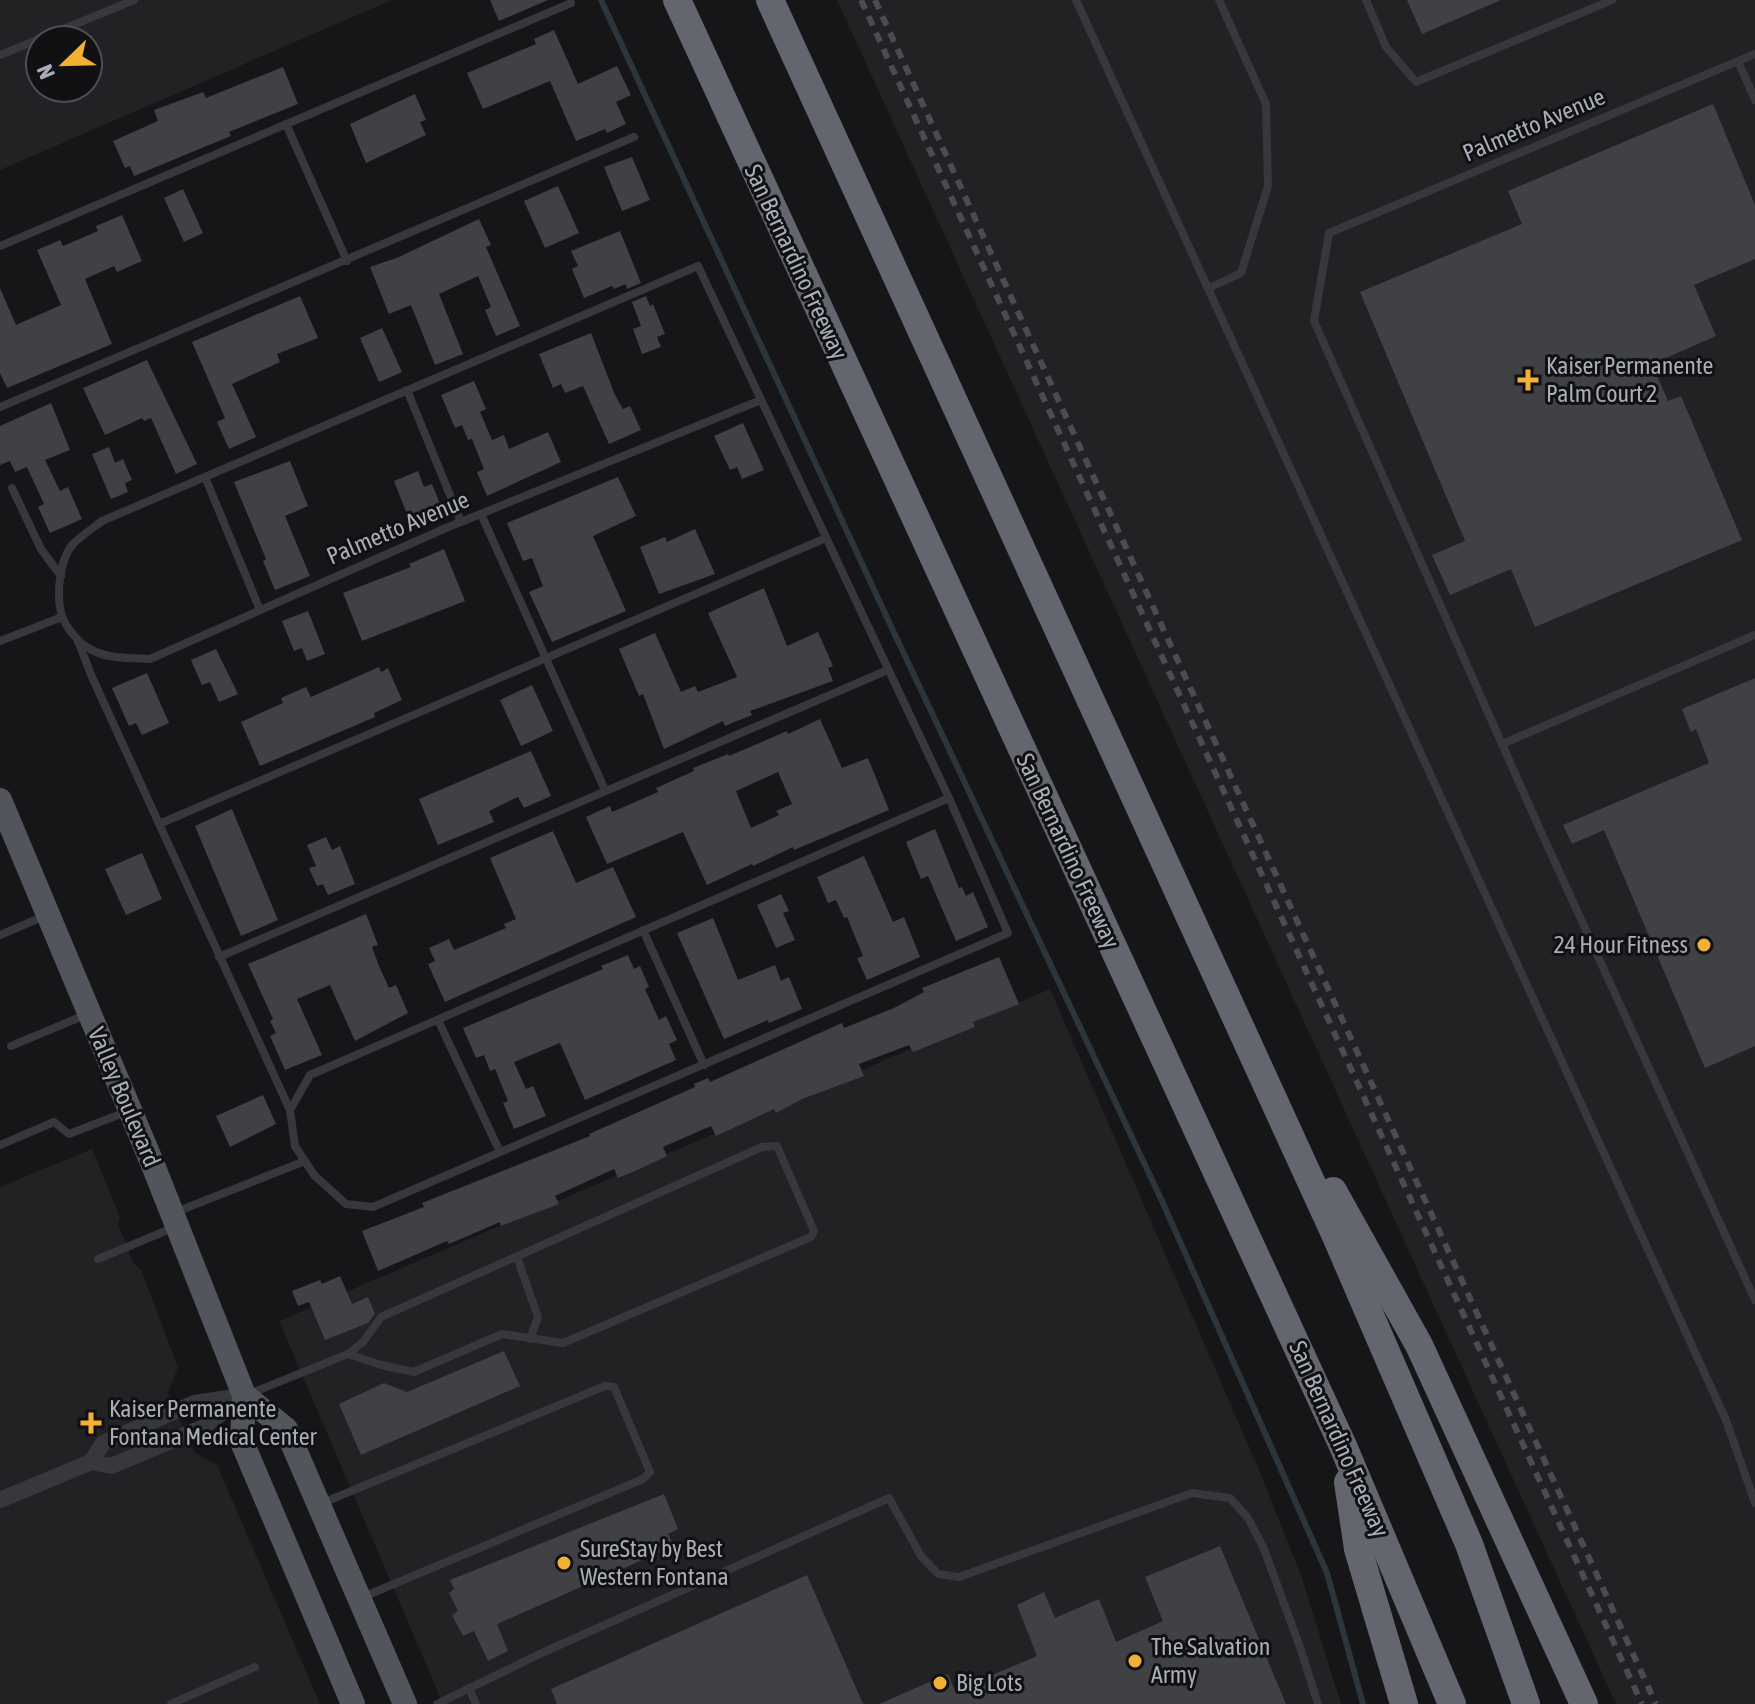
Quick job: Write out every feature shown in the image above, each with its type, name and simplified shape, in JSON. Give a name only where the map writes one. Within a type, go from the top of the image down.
[{"type":"highway","name":"San Bernardino Freeway","points":[[677,0],[1343,1446],[1452,1704]]},
{"type":"highway","points":[[770,0],[1335,1234],[1463,1530],[1526,1704]]},
{"type":"highway","points":[[1229,1004],[1419,1345],[1584,1704]]},
{"type":"highway","points":[[1343,1446],[1358,1549],[1404,1704]]},
{"type":"main road","name":"Valley Boulevard","points":[[0,800],[175,1220],[244,1395],[242,1442],[353,1704]]},
{"type":"main road","name":"Valley Boulevard","points":[[244,1395],[286,1429],[405,1704]]},
{"type":"street","points":[[91,1462],[103,1443],[194,1403],[244,1395]]},
{"type":"street","points":[[0,1500],[91,1462],[111,1466],[204,1427],[244,1395]]},
{"type":"lane","points":[[0,55],[134,0]]},
{"type":"lane","points":[[1076,0],[1726,1420],[1755,1503]]},
{"type":"lane","points":[[1209,288],[1241,273],[1268,186],[1266,104],[1219,0]]},
{"type":"lane","points":[[1366,0],[1386,47],[1416,82],[1612,0]]},
{"type":"lane","points":[[0,246],[571,3]]},
{"type":"lane","name":"Palmetto Avenue","points":[[1502,744],[1314,321],[1329,233],[1755,54]]},
{"type":"lane","points":[[1738,61],[1755,100]]},
{"type":"lane","points":[[286,124],[347,261]]},
{"type":"lane","points":[[0,407],[634,137]]},
{"type":"lane","points":[[698,266],[949,798],[1008,933],[373,1207],[346,1204],[314,1175],[295,1146],[290,1110],[77,639],[62,617],[61,576],[72,545],[102,521],[407,390],[698,266]]},
{"type":"lane","points":[[407,390],[461,522]]},
{"type":"lane","name":"Palmetto Avenue","points":[[77,639],[91,650],[125,658],[150,659],[461,522],[761,400]]},
{"type":"lane","points":[[205,477],[260,610]]},
{"type":"lane","points":[[12,488],[41,549],[61,576]]},
{"type":"lane","points":[[481,514],[605,790]]},
{"type":"lane","points":[[159,824],[826,538]]},
{"type":"lane","points":[[0,641],[62,617]]},
{"type":"lane","points":[[1755,635],[1502,744],[1755,1300]]},
{"type":"lane","points":[[219,957],[888,670]]},
{"type":"lane","points":[[290,1110],[310,1075],[949,798]]},
{"type":"lane","points":[[0,935],[48,914]]},
{"type":"lane","points":[[643,930],[704,1065]]},
{"type":"lane","points":[[11,1046],[90,1013]]},
{"type":"lane","points":[[438,1020],[500,1152]]},
{"type":"lane","points":[[0,1145],[54,1122],[69,1134],[130,1111]]},
{"type":"lane","points":[[244,1395],[348,1354],[363,1342],[381,1317],[762,1147],[777,1146],[814,1231],[811,1237],[563,1343],[502,1334],[414,1372],[348,1354]]},
{"type":"lane","points":[[98,1259],[305,1161]]},
{"type":"lane","points":[[517,1257],[538,1317],[530,1339]]},
{"type":"lane","points":[[319,1504],[605,1386],[614,1387],[650,1472],[643,1479],[359,1599]]},
{"type":"lane","points":[[437,1704],[618,1618],[889,1498],[921,1556],[938,1574],[959,1577],[1192,1493],[1230,1498],[1248,1518],[1264,1549],[1318,1704]]},
{"type":"lane","points":[[173,1704],[255,1667]]},
{"type":"lane","points":[[469,1688],[476,1704]]},
{"type":"shaded area","points":[[0,0],[392,0],[0,170]]},
{"type":"shaded area","points":[[837,0],[1755,0],[1755,1704],[1616,1704]]},
{"type":"shaded area","points":[[1050,989],[1257,1465],[1302,1578],[1341,1704],[443,1704],[279,1321]]},
{"type":"shaded area","name":"Kaiser Permanente Fontana Medical Center","points":[[92,1149],[120,1217],[118,1224],[134,1264],[141,1270],[178,1367],[168,1393],[195,1453],[217,1465],[320,1704],[0,1704],[0,1187]]},
{"type":"building","points":[[490,0],[548,0],[499,21]]},
{"type":"building","points":[[1407,0],[1501,0],[1422,34]]},
{"type":"building","points":[[554,30],[578,84],[617,66],[631,95],[616,102],[626,124],[607,133],[605,129],[576,141],[550,81],[483,109],[467,73],[536,44],[534,39]]},
{"type":"building","points":[[283,67],[298,104],[134,176],[130,166],[125,168],[113,141],[158,121],[154,110],[203,92],[206,98]]},
{"type":"building","points":[[415,94],[426,120],[420,122],[426,135],[366,163],[350,124]]},
{"type":"building","name":"Kaiser Permanente Palm Court 2","points":[[1713,104],[1755,205],[1755,259],[1694,285],[1716,336],[1652,364],[1668,401],[1681,396],[1742,540],[1535,627],[1511,569],[1450,595],[1432,555],[1465,541],[1360,292],[1522,224],[1508,191]]},
{"type":"building","points":[[632,157],[650,200],[622,211],[604,167]]},
{"type":"building","points":[[558,186],[579,233],[545,248],[524,201]]},
{"type":"building","points":[[183,189],[203,233],[184,242],[164,198]]},
{"type":"building","points":[[122,215],[142,261],[117,272],[114,266],[85,279],[112,344],[7,388],[0,373],[0,288],[16,325],[61,305],[37,250],[60,240],[63,246],[98,231],[96,226]]},
{"type":"building","points":[[479,219],[491,245],[486,247],[520,326],[496,336],[485,310],[491,307],[478,276],[439,294],[463,354],[435,365],[411,305],[389,314],[370,267],[399,257]]},
{"type":"building","points":[[620,231],[641,283],[627,289],[626,284],[614,289],[612,286],[584,298],[572,269],[578,266],[571,251]]},
{"type":"building","points":[[300,296],[318,338],[277,354],[280,362],[232,384],[256,437],[229,449],[217,422],[225,418],[192,342]]},
{"type":"building","points":[[646,296],[650,306],[653,304],[665,334],[657,337],[661,347],[642,354],[633,329],[641,326],[632,302]]},
{"type":"building","points":[[382,328],[402,372],[379,382],[360,338]]},
{"type":"building","points":[[591,333],[615,395],[623,409],[630,406],[641,430],[609,444],[583,386],[565,393],[561,384],[553,388],[539,354]]},
{"type":"building","points":[[147,360],[197,464],[176,474],[151,418],[144,421],[142,418],[105,435],[83,388]]},
{"type":"building","points":[[474,381],[486,409],[480,412],[492,440],[504,435],[509,449],[548,432],[561,462],[487,496],[477,472],[484,469],[472,439],[468,440],[462,425],[455,428],[441,395]]},
{"type":"building","points":[[51,403],[70,450],[45,460],[60,491],[68,487],[82,519],[50,533],[38,507],[44,504],[27,467],[15,472],[10,461],[0,465],[0,426]]},
{"type":"building","points":[[743,423],[764,470],[742,479],[737,467],[730,470],[714,436]]},
{"type":"building","points":[[109,447],[115,463],[123,459],[132,480],[125,483],[128,492],[111,499],[92,454]]},
{"type":"building","points":[[290,461],[308,506],[285,516],[310,576],[275,590],[263,561],[266,559],[234,482]]},
{"type":"building","points":[[418,471],[424,487],[432,484],[445,516],[413,529],[394,481]]},
{"type":"building","points":[[618,477],[636,516],[593,536],[626,611],[552,642],[529,592],[543,586],[532,558],[523,561],[507,523]]},
{"type":"building","points":[[695,529],[715,574],[659,594],[640,547],[665,537],[667,542]]},
{"type":"building","points":[[444,549],[465,601],[362,641],[343,593],[411,567],[409,564]]},
{"type":"building","points":[[764,588],[787,646],[818,632],[833,666],[828,668],[833,681],[750,711],[752,715],[725,726],[723,721],[664,749],[643,694],[639,696],[619,649],[655,633],[681,692],[695,686],[698,692],[737,677],[708,613]]},
{"type":"building","points":[[308,611],[325,654],[307,661],[302,648],[294,651],[282,621]]},
{"type":"building","points":[[216,649],[238,694],[219,702],[210,682],[202,685],[191,660]]},
{"type":"building","points":[[379,667],[381,672],[388,668],[402,700],[374,713],[375,717],[260,766],[241,722],[283,703],[281,698],[306,687],[311,697]]},
{"type":"building","points":[[147,673],[169,723],[142,735],[136,723],[129,726],[112,688]]},
{"type":"building","name":"24 Hour Fitness","points":[[1755,678],[1755,1046],[1705,1068],[1604,830],[1572,844],[1563,825],[1709,763],[1696,729],[1691,732],[1682,709]]},
{"type":"building","points":[[532,685],[553,731],[521,746],[500,700]]},
{"type":"building","points":[[820,719],[842,768],[868,758],[889,810],[707,885],[683,832],[607,864],[586,817],[610,806],[612,812],[658,792],[656,788],[694,771],[693,768],[787,731],[788,734]],"holes":[[[778,772],[792,804],[776,811],[779,815],[751,828],[736,791]]]},
{"type":"building","points":[[531,751],[551,796],[524,808],[518,797],[489,811],[494,822],[438,845],[419,799]]},
{"type":"building","points":[[232,809],[278,920],[241,936],[195,826]]},
{"type":"building","points":[[935,829],[959,888],[962,887],[966,896],[973,892],[988,927],[956,941],[928,876],[921,879],[906,842]]},
{"type":"building","points":[[553,831],[576,883],[613,867],[636,917],[445,1002],[428,964],[435,961],[429,948],[449,939],[454,950],[506,928],[504,924],[516,919],[490,858]]},
{"type":"building","points":[[326,837],[332,850],[340,846],[355,884],[328,895],[323,884],[317,886],[309,868],[316,866],[307,845]]},
{"type":"building","points":[[142,853],[162,899],[126,915],[105,869]]},
{"type":"building","points":[[864,856],[893,922],[904,917],[920,957],[867,980],[857,958],[863,956],[847,917],[844,918],[836,900],[828,903],[817,877]]},
{"type":"building","points":[[781,894],[789,911],[783,913],[795,940],[776,948],[757,905]]},
{"type":"building","points":[[366,914],[378,945],[372,947],[379,966],[389,988],[396,985],[408,1013],[355,1041],[330,985],[297,999],[322,1055],[285,1070],[270,1036],[276,1033],[270,1021],[273,1019],[248,964]]},
{"type":"building","points":[[713,918],[738,980],[775,965],[781,981],[789,977],[802,1009],[724,1039],[677,933]]},
{"type":"building","points":[[628,955],[634,969],[640,966],[649,987],[645,989],[659,1020],[666,1016],[677,1040],[669,1044],[676,1060],[585,1100],[560,1043],[514,1062],[526,1089],[533,1086],[546,1116],[514,1129],[503,1103],[508,1101],[495,1069],[490,1071],[484,1055],[476,1058],[463,1028],[603,969],[601,966]]},
{"type":"building","points":[[999,957],[1019,1004],[973,1022],[975,1027],[913,1052],[909,1045],[859,1064],[864,1076],[802,1099],[776,1113],[774,1109],[716,1136],[711,1126],[663,1147],[667,1156],[642,1168],[618,1178],[614,1169],[555,1196],[559,1204],[501,1226],[500,1222],[449,1244],[447,1241],[378,1271],[362,1231],[424,1207],[422,1203],[590,1136],[708,1078],[710,1082],[842,1023],[844,1028],[894,1008],[924,992],[922,988]]},
{"type":"building","points":[[263,1095],[276,1124],[230,1147],[216,1116]]},
{"type":"building","points":[[340,1276],[352,1304],[368,1297],[375,1314],[368,1323],[325,1340],[309,1302],[298,1306],[292,1291]]},
{"type":"building","points":[[504,1351],[520,1386],[361,1455],[339,1404],[384,1383],[407,1392]]},
{"type":"building","name":"SureStay by Best Western Fontana","points":[[664,1494],[678,1529],[668,1534],[674,1546],[497,1624],[508,1651],[488,1661],[474,1631],[463,1636],[452,1615],[458,1611],[449,1593],[454,1589],[450,1580]]},
{"type":"building","points":[[1220,1546],[1286,1704],[879,1704],[948,1674],[955,1691],[1037,1656],[1017,1605],[1044,1592],[1055,1618],[1099,1599],[1116,1642],[1163,1621],[1145,1577]]},
{"type":"building","points":[[807,1575],[863,1704],[557,1704],[551,1689]]},
{"type":"waterway","points":[[601,0],[1162,1201],[1327,1573],[1363,1704]]},
{"type":"railway","points":[[861,0],[1642,1704]]},
{"type":"railway","points":[[875,0],[1656,1704]]},
{"type":"place","name":"Kaiser Permanente Palm Court 2","points":[[1528,380]]},
{"type":"place","name":"24 Hour Fitness","points":[[1704,945]]},
{"type":"place","name":"Kaiser Permanente Fontana Medical Center","points":[[91,1423]]},
{"type":"place","name":"SureStay by Best Western Fontana","points":[[564,1563]]},
{"type":"place","name":"The Salvation Army","points":[[1135,1661]]},
{"type":"place","name":"Big Lots","points":[[940,1683]]}]
